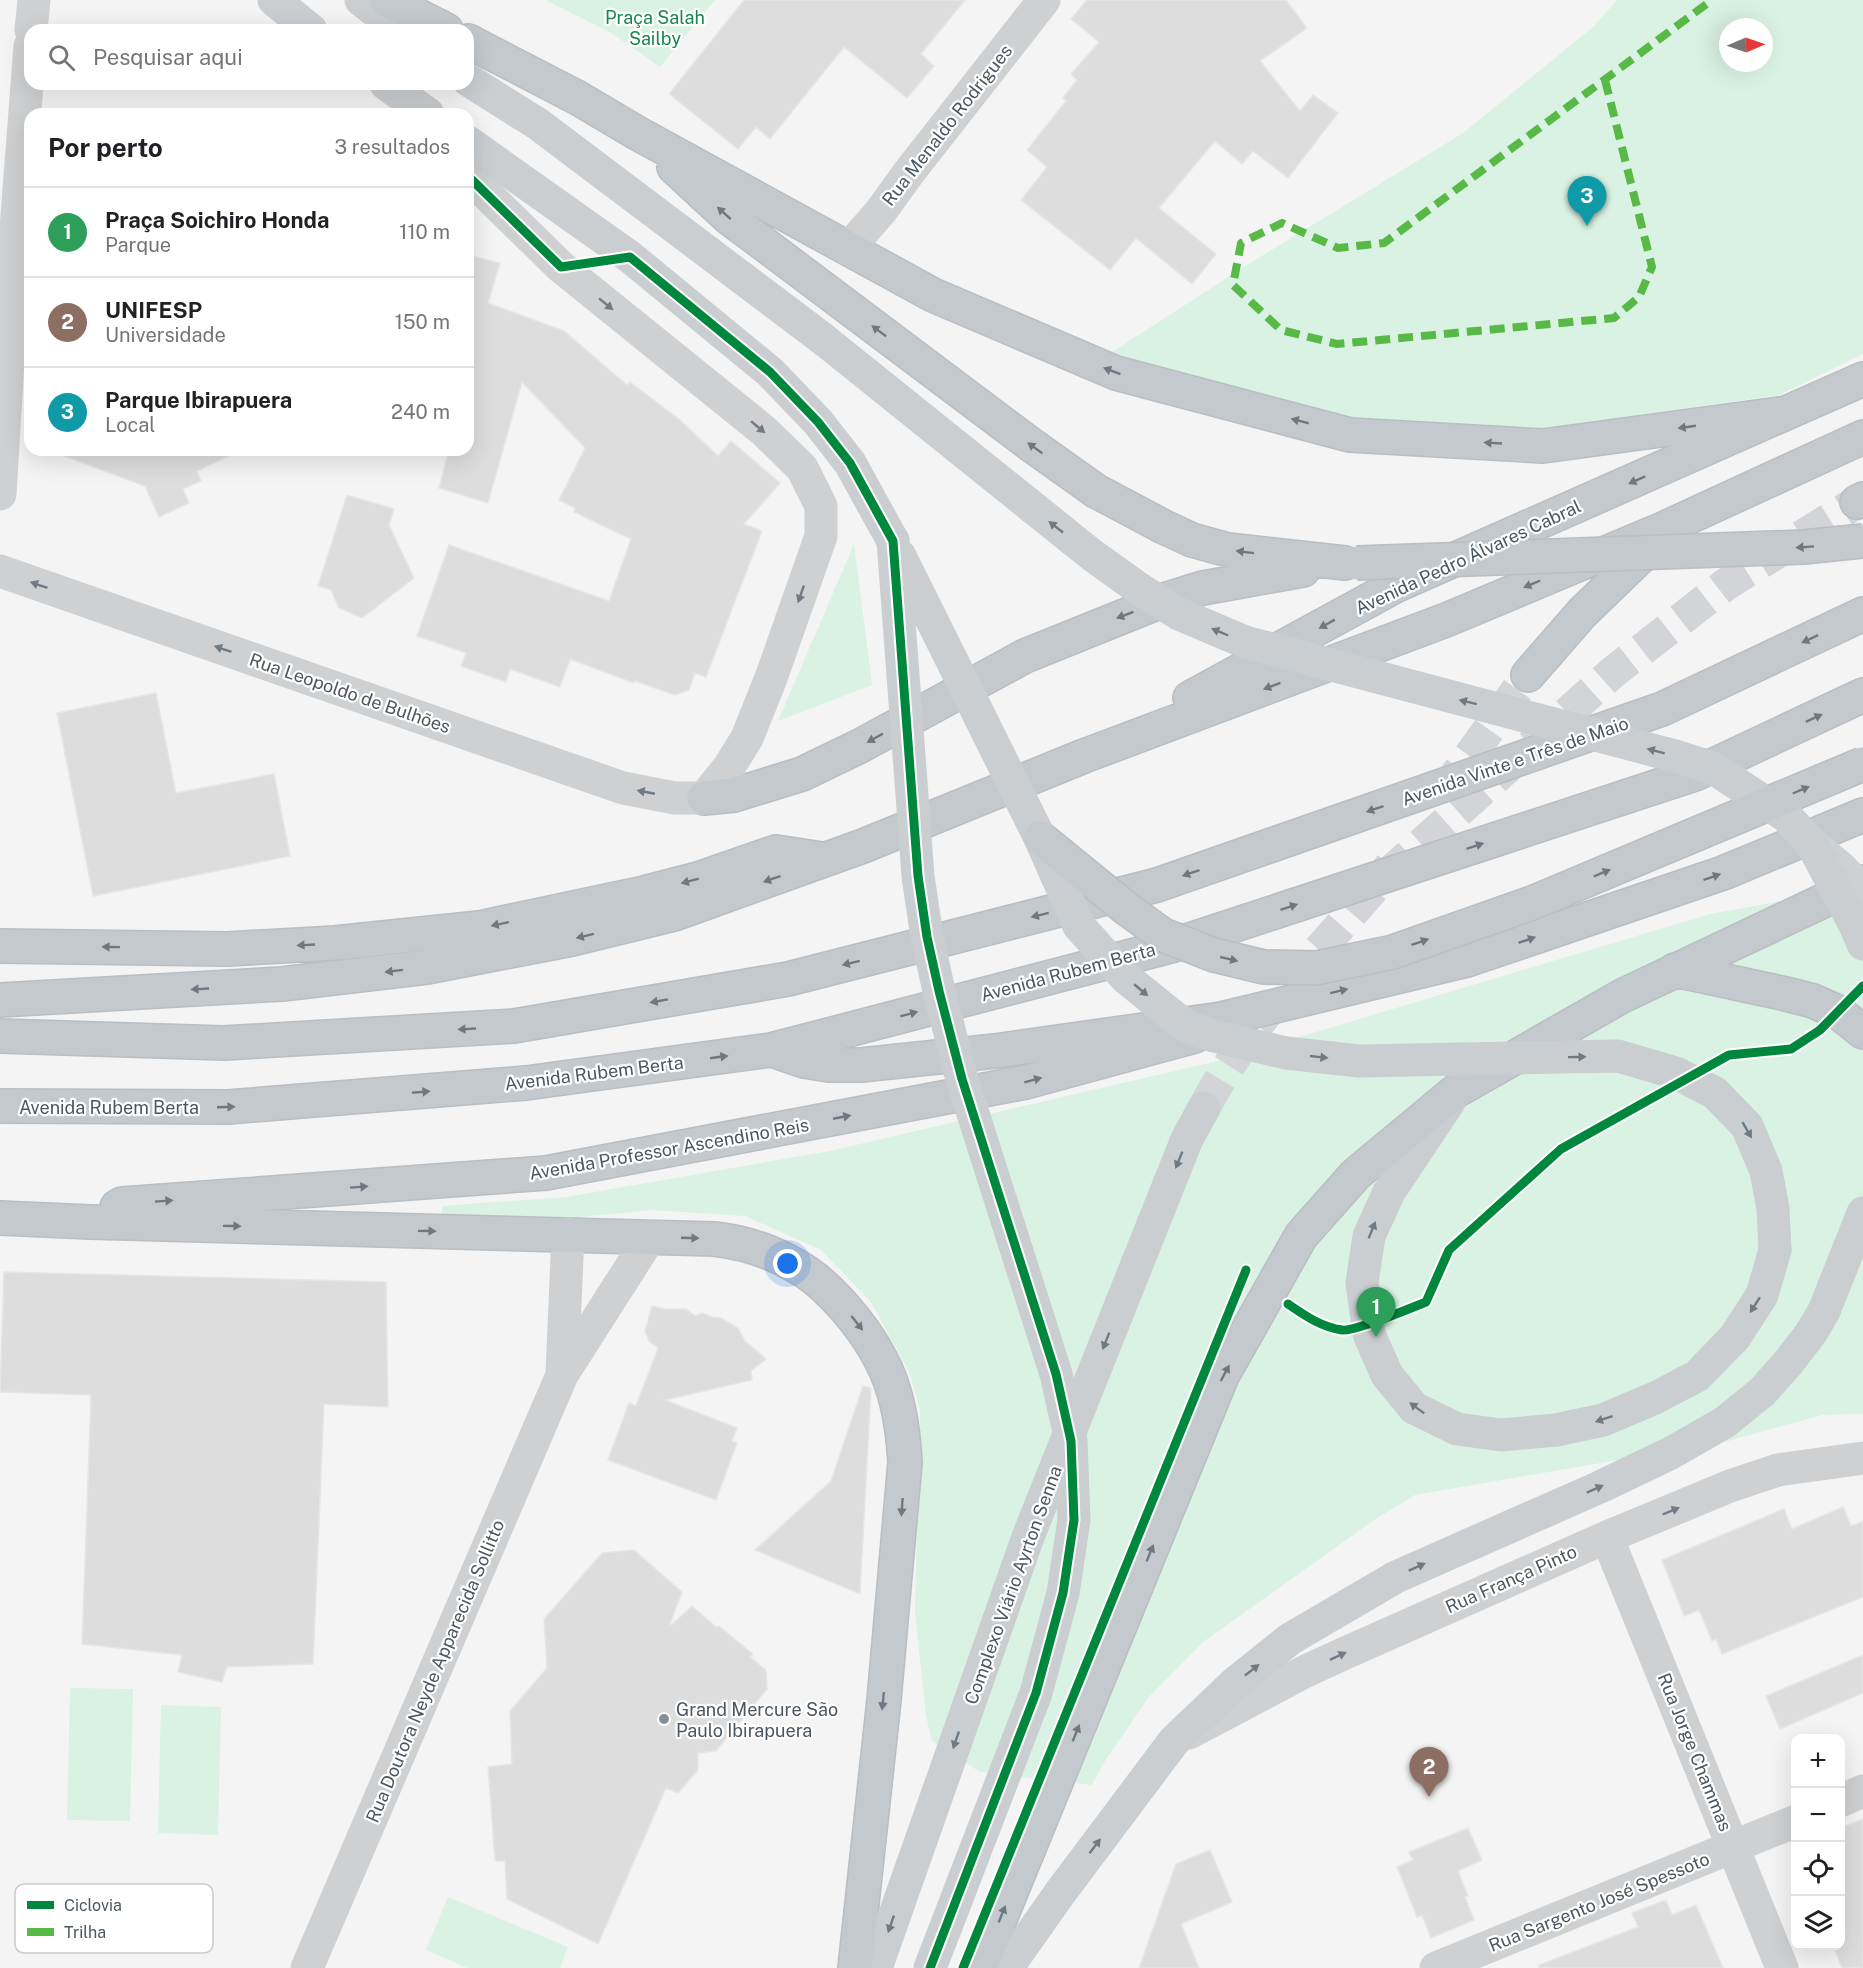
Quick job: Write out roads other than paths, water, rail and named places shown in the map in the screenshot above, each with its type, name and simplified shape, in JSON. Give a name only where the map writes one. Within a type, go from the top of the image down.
[{"type":"highway","points":[[387,0],[434,24]]},
{"type":"highway","points":[[474,44],[578,98],[637,133],[933,295],[1116,373],[1350,435],[1543,446],[1786,413]]},
{"type":"highway","points":[[637,133],[728,217],[1011,430],[1096,491],[1192,540],[1228,550],[1351,563]]},
{"type":"highway","name":"Avenida Pedro Álvares Cabral","points":[[1084,756],[1397,585],[1863,379]]},
{"type":"highway","points":[[0,1000],[282,984],[427,967],[572,939],[674,914],[827,860],[1084,756],[1446,620],[1664,529],[1863,437]]},
{"type":"highway","points":[[1528,675],[1582,613],[1643,554],[1664,529]]},
{"type":"highway","points":[[704,798],[745,792],[802,774],[860,746],[1025,656],[1164,600],[1203,588],[1351,563],[1804,547],[1863,541]]},
{"type":"highway","name":"Avenida Vinte e Três de Maio","points":[[0,1036],[224,1043],[514,1026],[788,979],[1157,885],[1662,709],[1863,614]]},
{"type":"highway","name":"Avenida Rubem Berta","points":[[0,1106],[228,1107],[526,1083],[771,1050],[1174,945],[1695,774],[1863,695]]},
{"type":"highway","points":[[1040,838],[1127,909],[1163,935],[1214,956],[1264,967],[1316,968],[1393,951],[1532,903],[1863,764]]},
{"type":"highway","points":[[771,1050],[804,1061],[829,1065],[861,1065],[995,1051],[1221,1019],[1467,960],[1723,873],[1863,814]]},
{"type":"highway","points":[[0,945],[227,949],[335,943],[479,928],[687,882],[776,852],[827,860]]},
{"type":"highway","points":[[980,1968],[1222,1376],[1301,1236],[1356,1174],[1456,1091],[1622,996],[1863,882]]},
{"type":"highway","points":[[1675,970],[1813,1002],[1838,1012],[1863,1032]]},
{"type":"highway","name":"Avenida Professor Ascendino Reis","points":[[90,1222],[122,1204],[558,1171],[1026,1082],[1195,1036],[1221,1019]]},
{"type":"highway","points":[[0,1218],[568,1234],[736,1242],[796,1265],[831,1294],[858,1322],[882,1361],[903,1430],[904,1473],[884,1700],[855,1968]]},
{"type":"main road","points":[[274,0],[304,24]]},
{"type":"main road","points":[[361,0],[392,24]]},
{"type":"main road","points":[[474,84],[538,124],[823,339],[1092,555],[1179,614],[1245,642],[1590,733],[1713,768],[1786,816],[1812,843],[1856,925],[1863,944]]},
{"type":"main road","points":[[394,90],[420,108]]},
{"type":"main road","points":[[474,146],[630,257],[770,372],[818,422],[850,463],[893,541],[1040,838],[1079,926],[1126,978],[1187,1027],[1214,1036],[1286,1053],[1359,1061],[1618,1056],[1676,1073],[1715,1093],[1746,1126],[1766,1171],[1773,1209],[1775,1250],[1762,1294],[1735,1336],[1697,1376],[1655,1398],[1603,1420],[1556,1430],[1501,1435],[1457,1430],[1414,1408],[1387,1375],[1369,1334],[1362,1283],[1369,1236],[1389,1192],[1456,1091]]},
{"type":"main road","points":[[893,541],[918,876],[927,937],[962,1079],[1056,1374],[1071,1441],[1074,1520],[1063,1593],[1036,1693],[930,1968]]},
{"type":"main road","name":"Complexo Viário Ayrton Senna","points":[[876,1968],[1028,1537],[1187,1139],[1204,1108]]},
{"type":"main road","points":[[1007,1968],[1174,1741],[1235,1683],[1290,1639],[1396,1577],[1671,1454],[1725,1422],[1762,1392],[1788,1363],[1824,1311],[1863,1213]]},
{"type":"street","points":[[32,24],[34,0]]},
{"type":"street","name":"Rua Menaldo Rodrigues","points":[[848,249],[1044,0]]},
{"type":"street","points":[[25,108],[27,90]]},
{"type":"street","points":[[375,90],[395,108]]},
{"type":"street","points":[[0,494],[24,124]]},
{"type":"street","points":[[474,183],[561,267],[764,431],[802,468],[821,506],[821,536],[747,738],[729,767],[704,798]]},
{"type":"street","name":"Rua Leopoldo de Bulhões","points":[[0,571],[623,788],[675,798],[704,798]]},
{"type":"street","points":[[1812,843],[1863,891]]},
{"type":"street","points":[[562,1375],[568,1234]]},
{"type":"street","points":[[562,1375],[650,1237]]},
{"type":"street","name":"Rua Doutora Neyde Apparecida Sollitto","points":[[308,1968],[562,1375]]},
{"type":"street","name":"Rua França Pinto","points":[[1174,1741],[1306,1671],[1607,1537],[1730,1486],[1778,1470],[1863,1458]]},
{"type":"street","name":"Rua Jorge Chammas","points":[[1607,1537],[1782,1968]]},
{"type":"street","points":[[1845,1799],[1863,1791]]},
{"type":"street","name":"Rua Sargento José Spessoto","points":[[1436,1968],[1791,1823]]},
{"type":"tunnel","points":[[1385,877],[1612,673],[1725,585],[1857,502]]},
{"type":"tunnel","points":[[1441,796],[1528,675]]},
{"type":"tunnel","points":[[1204,1108],[1222,1077],[1262,1019],[1391,865]]},
{"type":"place","name":"Parque Ibirapuera","points":[[1587,226]]},
{"type":"place","name":"Praça Soichiro Honda","points":[[1376,1337]]},
{"type":"place","name":"Grand Mercure São Paulo Ibirapuera","points":[[664,1719]]},
{"type":"place","name":"UNIFESP","points":[[1429,1797]]},
{"type":"park label","name":"Praça Salah Sailby","points":[[655,27]]}]
